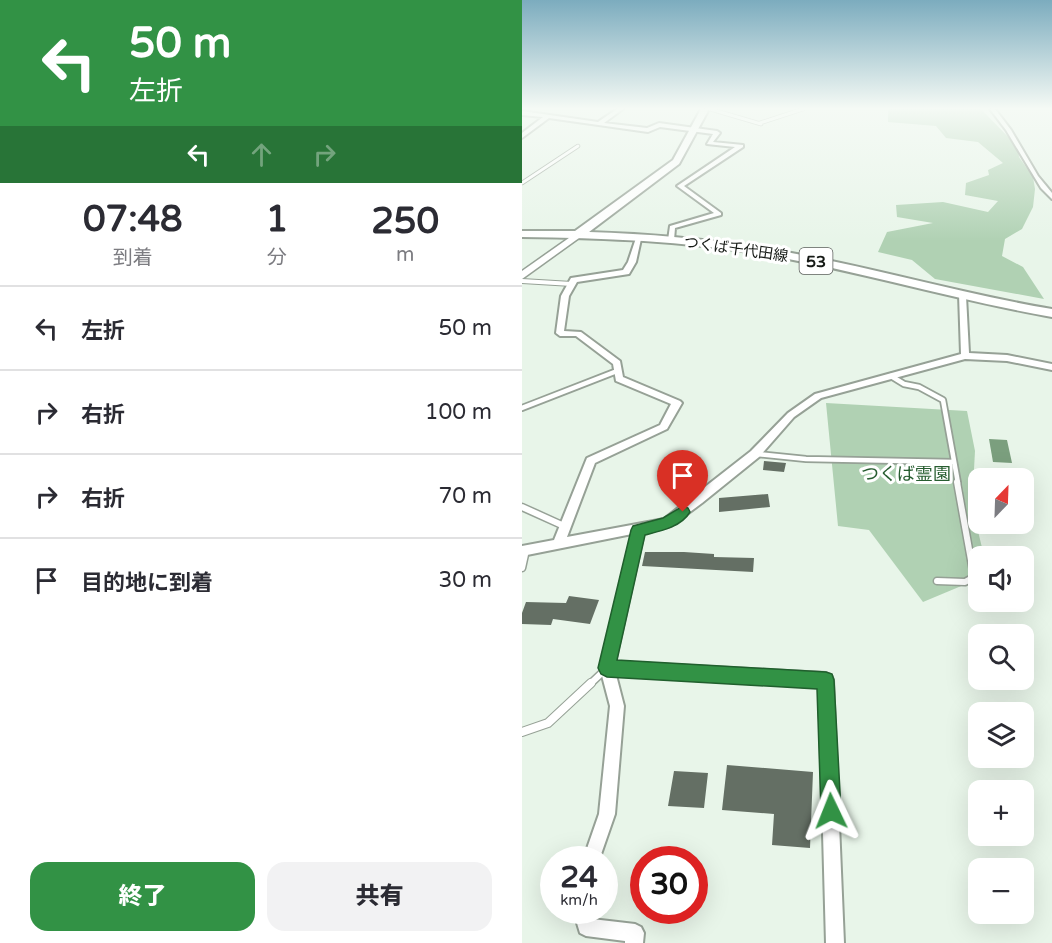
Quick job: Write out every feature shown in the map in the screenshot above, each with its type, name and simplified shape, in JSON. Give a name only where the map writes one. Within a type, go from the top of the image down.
[{"type":"main road","points":[[522,276],[676,162],[680,153]]},
{"type":"main road","name":"つくば千代田線","points":[[522,234],[671,240],[780,254],[962,296],[1052,313]]},
{"type":"street","points":[[671,240],[672,227],[718,214],[680,186],[730,153]]},
{"type":"street","points":[[1020,153],[1052,197]]},
{"type":"street","points":[[558,545],[591,460],[664,427],[677,403],[620,379],[617,363],[578,334],[560,333],[565,296],[574,280],[626,272],[632,262],[638,238]]},
{"type":"street","points":[[962,296],[964,356]]},
{"type":"street","points":[[524,550],[667,523],[755,454],[791,415],[818,396],[964,356],[1007,358],[1052,367]]},
{"type":"street","points":[[596,846],[608,814],[617,706],[607,668],[639,530]]},
{"type":"street","points":[[607,668],[826,680],[835,943]]},
{"type":"street","points":[[585,924],[586,927],[635,933],[634,943]]},
{"type":"lane","points":[[522,183],[567,153]]},
{"type":"lane","points":[[522,281],[572,284]]},
{"type":"lane","points":[[522,408],[617,371]]},
{"type":"lane","points":[[891,376],[904,384],[919,387],[943,400],[974,577],[965,582],[937,581]]},
{"type":"lane","points":[[755,454],[788,459],[903,459],[954,462]]},
{"type":"lane","points":[[522,507],[565,526]]},
{"type":"lane","points":[[522,568],[524,550]]},
{"type":"lane","points":[[522,732],[548,723],[607,668]]},
{"type":"green space","points":[[991,153],[1019,153],[1033,177],[1035,189],[1033,207],[1022,229],[1005,239],[1002,256],[1023,267],[1044,299],[935,279],[912,260],[878,252],[887,232],[933,223],[897,217],[896,205],[943,202],[988,212],[998,201],[965,195],[966,183],[989,175],[988,170],[1003,163]]},
{"type":"green space","name":"つくば霊園","points":[[826,403],[967,411],[975,451],[974,468],[968,468],[968,534],[979,534],[982,546],[968,546],[968,583],[923,602],[869,530],[838,526]]},
{"type":"shaded area","points":[[989,439],[1007,440],[1012,463],[993,462]]},
{"type":"building","points":[[764,461],[786,463],[784,472],[763,470]]},
{"type":"building","points":[[768,494],[770,507],[719,512],[719,498]]},
{"type":"building","points":[[645,552],[684,552],[714,554],[714,557],[754,558],[753,572],[642,566]]},
{"type":"building","points":[[569,596],[599,600],[590,624],[553,619],[551,625],[522,624],[522,613],[526,602],[566,603]]},
{"type":"building","points":[[727,765],[813,772],[810,848],[772,845],[774,814],[722,810]]},
{"type":"building","points":[[674,771],[708,773],[704,808],[668,806]]},
{"type":"route","points":[[683,512],[667,523],[639,530],[607,668],[826,680],[831,811]]}]
